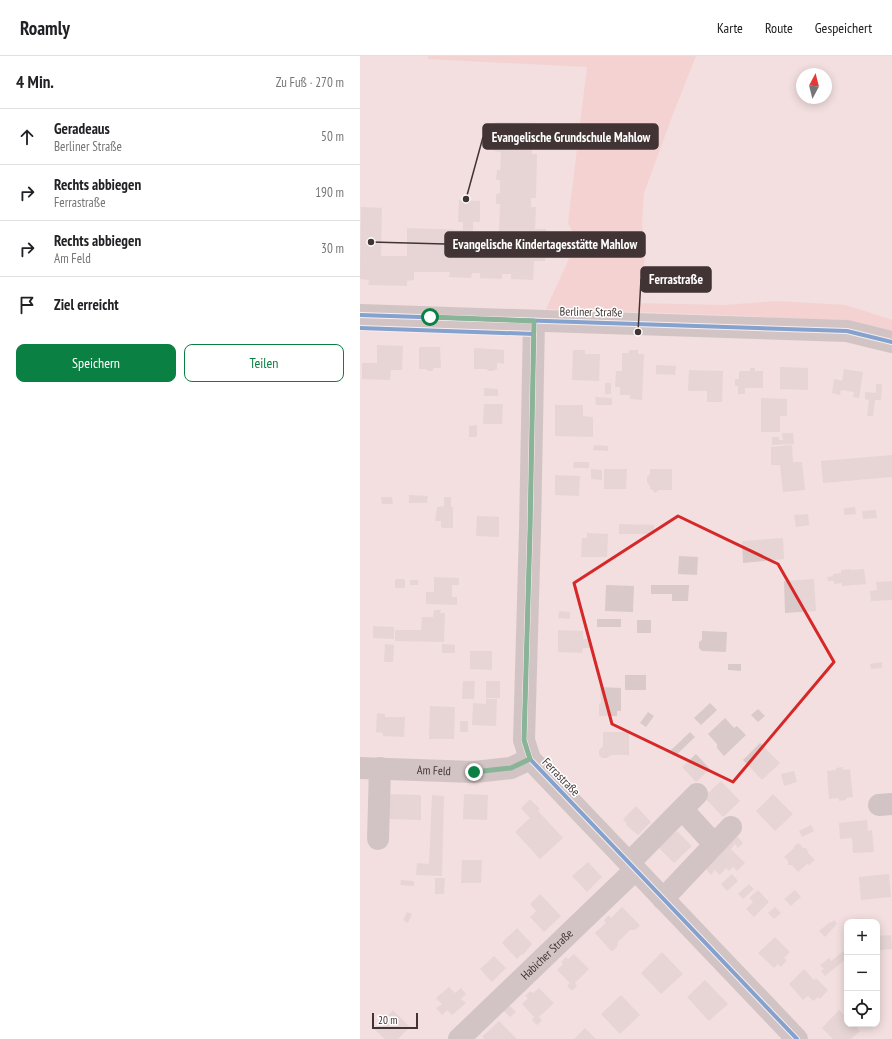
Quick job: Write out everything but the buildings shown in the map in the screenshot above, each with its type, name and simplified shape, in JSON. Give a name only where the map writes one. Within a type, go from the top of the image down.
[{"type":"street","name":"Berliner Straße","points":[[360,315],[847,331],[892,342]]},
{"type":"street","points":[[527,749],[534,321]]},
{"type":"street","name":"Am Feld","points":[[370,768],[474,772],[511,768],[527,749]]},
{"type":"street","name":"Ferrastraße","points":[[527,749],[632,867],[797,1039]]},
{"type":"street","points":[[370,768],[378,839]]},
{"type":"street","name":"Habicher Straße","points":[[459,1039],[632,867],[682,809],[698,794]]},
{"type":"street","points":[[682,809],[714,844]]},
{"type":"street","points":[[663,899],[714,844],[731,828]]},
{"type":"highlighted area","points":[[678,516],[778,564],[834,662],[733,782],[612,724],[574,583]]},
{"type":"shaded area","points":[[429,56],[696,56],[644,193],[642,223],[645,258],[639,303],[724,305],[777,301],[846,305],[892,320],[892,331],[855,324],[749,316],[546,309],[577,241],[568,223],[587,67],[427,59]]},
{"type":"cycle path","points":[[360,315],[847,331],[892,342]]},
{"type":"cycle path","points":[[534,321],[524,740],[530,759],[797,1039]]},
{"type":"cycle path","points":[[360,328],[534,334]]},
{"type":"place","name":"Evangelische Grundschule Mahlow","points":[[466,199]]},
{"type":"place","name":"Evangelische Kindertagesstätte Mahlow","points":[[371,242]]},
{"type":"place","name":"Ferrastraße","points":[[638,332]]},
{"type":"route","points":[[430,317],[534,321],[524,740],[530,759],[511,768],[474,772]]}]
